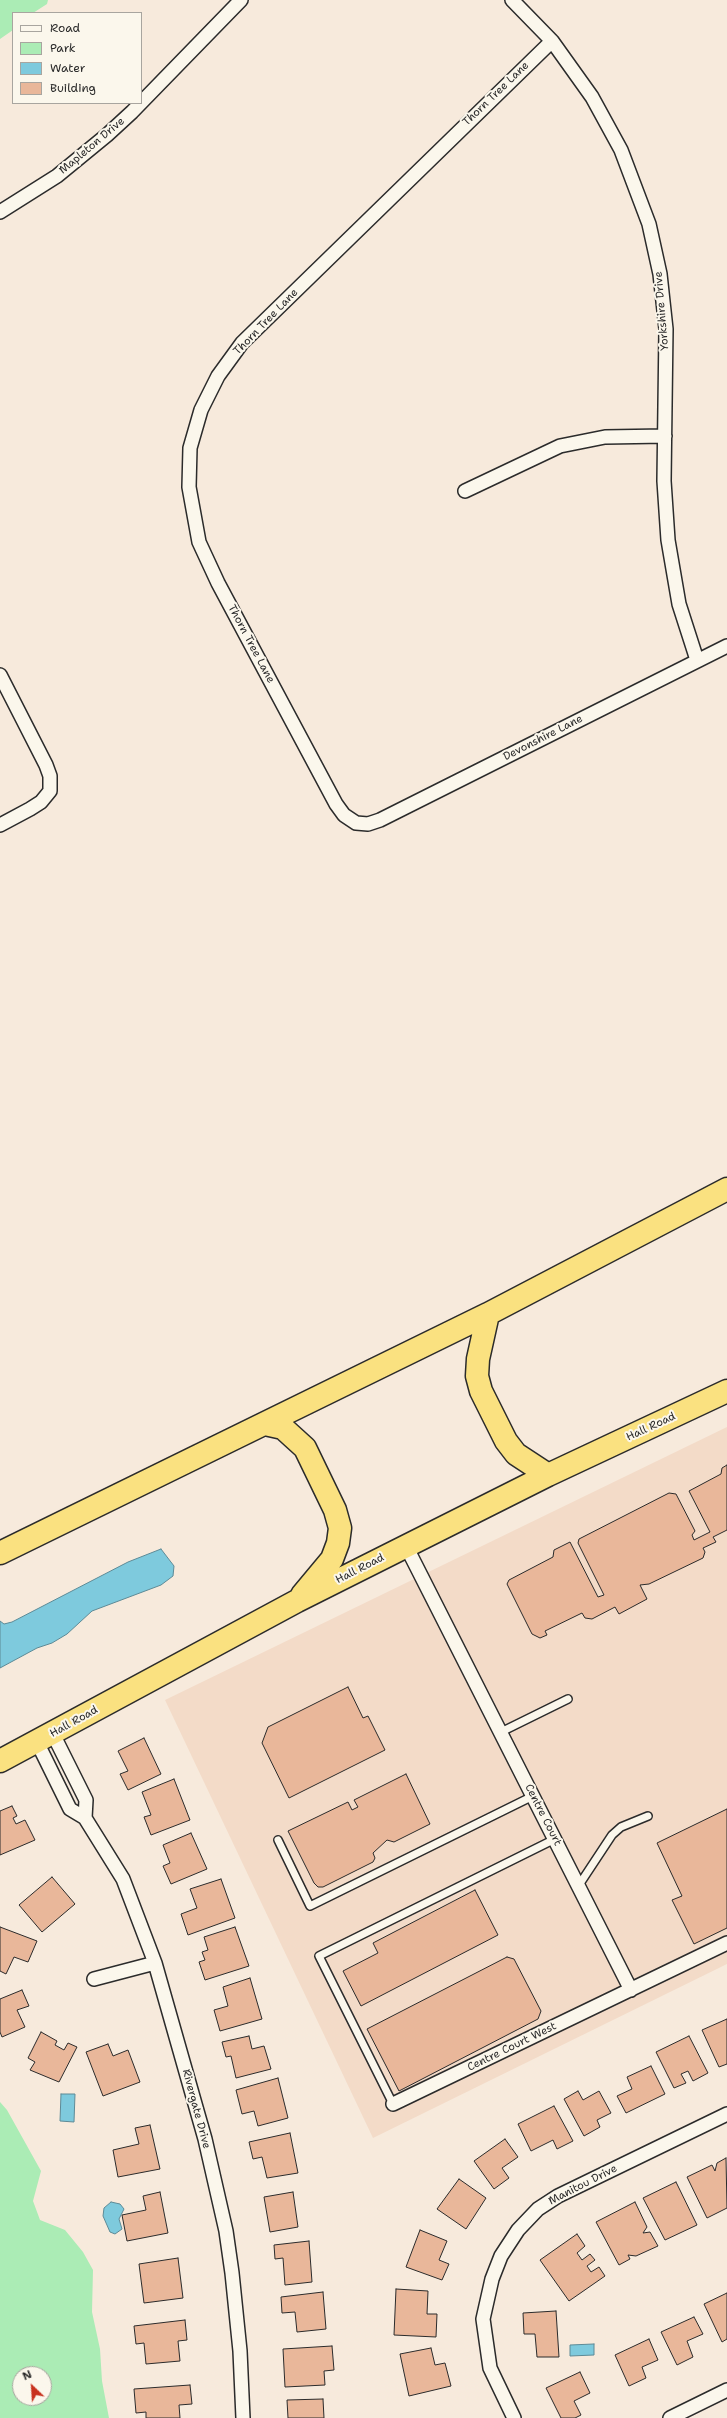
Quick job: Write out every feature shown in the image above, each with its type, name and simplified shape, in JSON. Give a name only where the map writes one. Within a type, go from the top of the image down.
[{"type":"highway","points":[[0,1553],[488,1314],[727,1189]]},
{"type":"highway","points":[[488,1314],[478,1359],[476,1376],[481,1391],[506,1441],[516,1454],[548,1475]]},
{"type":"highway","name":"Hall Road","points":[[0,1761],[297,1601],[548,1475],[727,1391]]},
{"type":"highway","points":[[265,1424],[283,1428],[305,1448],[335,1510],[340,1528],[338,1544],[332,1559],[297,1601]]},
{"type":"street","name":"Mapleton Drive","points":[[142,102],[241,0]]},
{"type":"street","name":"Yorkshire Drive","points":[[512,0],[552,41],[580,77],[608,125],[633,176],[649,224],[660,274],[666,328],[666,509],[671,566],[680,611],[697,660]]},
{"type":"street","name":"Thorn Tree Lane","points":[[356,823],[344,815],[336,804],[222,590],[199,542],[189,487],[190,448],[194,428],[218,376],[242,343],[552,41]]},
{"type":"street","name":"Mapleton Drive","points":[[0,212],[57,176],[107,135],[140,104]]},
{"type":"street","points":[[465,491],[560,446],[605,437],[665,436]]},
{"type":"street","name":"Devonshire Lane","points":[[356,823],[368,824],[380,820],[727,646]]},
{"type":"street","points":[[0,675],[46,765],[50,776],[50,791],[41,802],[0,825]]},
{"type":"street","name":"Centre Court","points":[[406,1546],[631,1990]]},
{"type":"street","name":"Rivergate Drive","points":[[45,1738],[70,1809],[86,1818],[123,1879],[155,1963],[205,2140],[226,2231],[240,2352],[242,2418]]},
{"type":"street","points":[[631,1990],[727,1943]]},
{"type":"street","points":[[94,1979],[155,1963]]},
{"type":"street","name":"Centre Court West","points":[[393,2104],[631,1990]]},
{"type":"street","name":"Manitou Drive","points":[[514,2418],[490,2368],[483,2319],[492,2279],[501,2256],[518,2230],[538,2209],[558,2196],[727,2114]]},
{"type":"street","points":[[670,2418],[727,2390]]},
{"type":"lane","points":[[501,1732],[568,1699]]},
{"type":"lane","points":[[278,1840],[310,1906],[533,1796]]},
{"type":"lane","points":[[579,1885],[612,1835],[621,1827],[648,1816]]},
{"type":"lane","points":[[393,2104],[319,1956],[555,1839]]},
{"type":"shaded area","points":[[727,1427],[727,1964],[373,2138],[165,1700]]},
{"type":"green space","points":[[0,0],[48,0],[47,4],[35,12],[12,12],[12,31],[0,39]]},
{"type":"green space","points":[[0,2102],[7,2110],[41,2171],[33,2201],[40,2220],[65,2230],[83,2252],[93,2270],[92,2312],[100,2349],[102,2381],[109,2418],[0,2418]]},
{"type":"water","points":[[161,1549],[174,1566],[173,1576],[161,1585],[92,1611],[67,1634],[52,1643],[37,1648],[0,1668],[0,1621],[4,1624],[12,1622],[128,1562]]},
{"type":"water","points":[[61,2094],[75,2094],[74,2122],[60,2121]]},
{"type":"water","points":[[111,2202],[120,2204],[124,2209],[119,2219],[122,2229],[115,2234],[110,2232],[103,2216],[104,2208]]},
{"type":"water","points":[[594,2344],[594,2355],[570,2356],[570,2345]]},
{"type":"building","points":[[727,1465],[727,1530],[713,1537],[716,1542],[703,1548],[705,1552],[703,1558],[649,1584],[640,1585],[647,1599],[619,1614],[615,1607],[592,1619],[585,1618],[582,1613],[545,1631],[547,1635],[540,1638],[532,1634],[507,1584],[509,1580],[553,1557],[554,1550],[570,1542],[598,1597],[604,1595],[578,1543],[579,1539],[669,1493],[676,1494],[695,1531],[692,1535],[694,1540],[710,1532],[689,1491],[721,1474],[722,1468]]},
{"type":"building","points":[[348,1687],[363,1718],[368,1716],[385,1750],[289,1798],[262,1743],[268,1727]]},
{"type":"building","points":[[144,1738],[161,1774],[128,1790],[120,1774],[128,1771],[118,1751]]},
{"type":"building","points":[[406,1774],[430,1824],[394,1842],[387,1840],[373,1853],[375,1858],[373,1862],[323,1887],[318,1887],[314,1883],[288,1831],[348,1802],[352,1810],[358,1807],[354,1800]]},
{"type":"building","points":[[174,1779],[190,1820],[151,1835],[144,1817],[151,1815],[142,1792]]},
{"type":"building","points":[[12,1806],[17,1816],[13,1818],[16,1824],[25,1820],[35,1840],[0,1855],[0,1811]]},
{"type":"building","points":[[727,1809],[727,1928],[694,1944],[672,1900],[682,1896],[657,1843]]},
{"type":"building","points":[[191,1833],[207,1869],[171,1884],[163,1866],[170,1863],[163,1845]]},
{"type":"building","points":[[52,1877],[75,1904],[42,1932],[19,1905]]},
{"type":"building","points":[[221,1879],[235,1918],[188,1935],[181,1914],[197,1908],[190,1889]]},
{"type":"building","points":[[475,1890],[498,1935],[361,2006],[343,1971],[378,1953],[373,1943]]},
{"type":"building","points":[[0,1927],[37,1941],[28,1962],[14,1957],[6,1974],[0,1971]]},
{"type":"building","points":[[235,1927],[249,1966],[205,1980],[199,1962],[205,1960],[202,1952],[208,1950],[204,1937]]},
{"type":"building","points":[[507,1957],[514,1959],[541,2011],[538,2019],[399,2091],[367,2029]]},
{"type":"building","points":[[250,1978],[262,2019],[220,2031],[214,2010],[228,2006],[223,1987]]},
{"type":"building","points":[[22,1990],[29,2006],[17,2010],[25,2027],[2,2037],[0,2032],[0,1999]]},
{"type":"building","points":[[727,2019],[727,2064],[719,2067],[702,2030]]},
{"type":"building","points":[[41,2032],[57,2041],[55,2045],[64,2050],[68,2043],[77,2047],[59,2082],[30,2070],[35,2062],[28,2058]]},
{"type":"building","points":[[249,2036],[252,2049],[264,2046],[271,2069],[236,2078],[231,2056],[226,2057],[222,2042]]},
{"type":"building","points":[[689,2036],[708,2073],[693,2081],[688,2071],[681,2074],[686,2083],[674,2088],[656,2052]]},
{"type":"building","points":[[108,2044],[113,2056],[128,2050],[140,2082],[103,2096],[86,2052]]},
{"type":"building","points":[[651,2066],[665,2094],[626,2113],[617,2096],[632,2089],[627,2077]]},
{"type":"building","points":[[278,2078],[288,2118],[258,2126],[254,2111],[242,2114],[236,2090]]},
{"type":"building","points":[[578,2091],[583,2100],[599,2091],[611,2113],[597,2120],[600,2127],[584,2136],[564,2099]]},
{"type":"building","points":[[554,2106],[573,2141],[557,2149],[553,2140],[531,2151],[518,2124]]},
{"type":"building","points":[[150,2125],[160,2169],[118,2177],[113,2150],[139,2144],[135,2128]]},
{"type":"building","points":[[290,2133],[298,2173],[267,2178],[262,2157],[253,2159],[249,2142]]},
{"type":"building","points":[[505,2139],[518,2157],[502,2168],[509,2178],[494,2189],[474,2161]]},
{"type":"building","points":[[726,2158],[727,2208],[707,2218],[687,2177],[712,2165],[715,2171],[717,2163]]},
{"type":"building","points":[[459,2179],[486,2198],[466,2229],[437,2209]]},
{"type":"building","points":[[676,2182],[697,2225],[665,2240],[643,2198]]},
{"type":"building","points":[[160,2192],[168,2233],[127,2241],[122,2215],[146,2210],[143,2196]]},
{"type":"building","points":[[293,2192],[298,2227],[270,2232],[264,2197]]},
{"type":"building","points":[[635,2202],[647,2227],[643,2233],[650,2232],[658,2246],[636,2256],[628,2255],[630,2259],[619,2265],[596,2222]]},
{"type":"building","points":[[420,2230],[447,2241],[439,2260],[449,2264],[442,2280],[406,2267]]},
{"type":"building","points":[[577,2234],[585,2246],[577,2253],[582,2260],[590,2254],[595,2260],[587,2266],[591,2272],[599,2267],[605,2276],[569,2301],[540,2260]]},
{"type":"building","points":[[309,2241],[312,2282],[285,2285],[283,2258],[275,2259],[274,2245]]},
{"type":"building","points":[[178,2258],[183,2298],[144,2303],[139,2264]]},
{"type":"building","points":[[396,2289],[428,2291],[427,2314],[437,2314],[436,2337],[394,2335]]},
{"type":"building","points":[[323,2292],[326,2329],[297,2332],[295,2312],[282,2313],[281,2297]]},
{"type":"building","points":[[727,2293],[727,2339],[722,2342],[704,2304]]},
{"type":"building","points":[[556,2311],[559,2357],[537,2357],[535,2334],[524,2334],[523,2313]]},
{"type":"building","points":[[694,2317],[703,2334],[687,2341],[693,2357],[677,2365],[661,2332]]},
{"type":"building","points":[[185,2320],[187,2340],[178,2341],[180,2361],[146,2364],[144,2343],[136,2344],[134,2326]]},
{"type":"building","points":[[649,2339],[658,2360],[642,2367],[646,2378],[629,2386],[615,2355]]},
{"type":"building","points":[[332,2346],[334,2370],[324,2371],[325,2385],[285,2387],[283,2349]]},
{"type":"building","points":[[431,2348],[435,2365],[445,2363],[451,2386],[409,2396],[400,2354]]},
{"type":"building","points":[[580,2372],[590,2393],[574,2401],[581,2415],[575,2418],[561,2418],[546,2388]]},
{"type":"building","points":[[190,2385],[192,2404],[179,2405],[180,2418],[146,2418],[146,2412],[136,2413],[134,2389]]},
{"type":"building","points":[[323,2399],[324,2418],[288,2418],[287,2400]]}]
